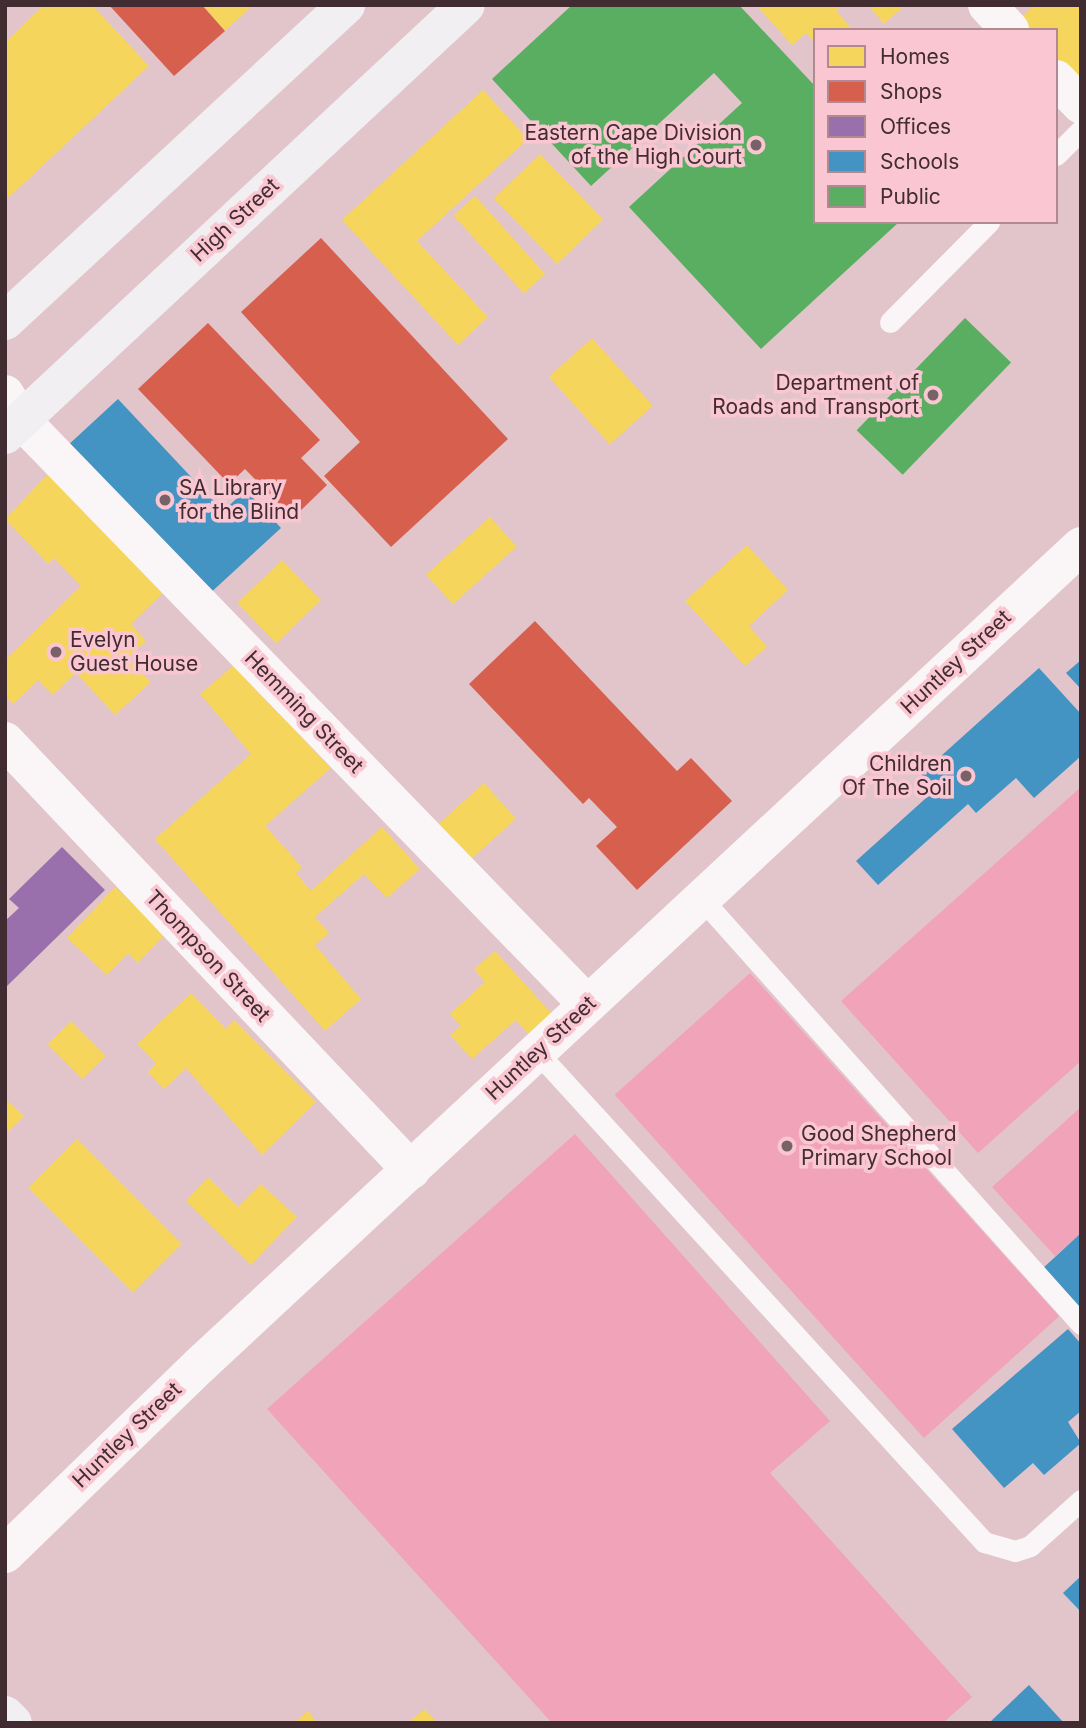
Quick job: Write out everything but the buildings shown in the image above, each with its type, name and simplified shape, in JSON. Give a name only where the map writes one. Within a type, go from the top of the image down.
[{"type":"street","points":[[5,321],[346,5]]},
{"type":"street","name":"High Street","points":[[10,417],[466,5]]},
{"type":"street","points":[[987,5],[1008,28]]},
{"type":"street","points":[[1058,81],[1081,105]]},
{"type":"street","name":"Hemming Street","points":[[10,417],[587,1004]]},
{"type":"street","name":"Huntley Street","points":[[5,1554],[536,1051],[1081,546]]},
{"type":"street","name":"Thompson Street","points":[[5,741],[411,1170]]},
{"type":"street","points":[[5,1715],[13,1723]]},
{"type":"lane","points":[[1058,153],[1081,130]]},
{"type":"lane","points":[[890,322],[987,224]]},
{"type":"lane","points":[[701,898],[1081,1324]]},
{"type":"lane","points":[[536,1051],[984,1542],[1015,1551],[1030,1546],[1081,1500]]},
{"type":"shaded area","points":[[1081,787],[1081,1061],[978,1153],[841,1001]]},
{"type":"shaded area","points":[[750,973],[1059,1316],[924,1438],[615,1095]]},
{"type":"shaded area","points":[[1081,1107],[1081,1233],[1055,1256],[992,1187]]},
{"type":"shaded area","points":[[575,1134],[830,1421],[770,1473],[972,1697],[943,1723],[552,1723],[267,1409]]},
{"type":"place","name":"Eastern Cape Division of the High Court","points":[[756,145]]},
{"type":"place","name":"Department of Roads and Transport","points":[[933,395]]},
{"type":"place","name":"SA Library for the Blind","points":[[165,500]]},
{"type":"place","name":"Evelyn Guest House","points":[[56,652]]},
{"type":"place","name":"Children Of The Soil","points":[[966,776]]},
{"type":"place","name":"Good Shepherd Primary School","points":[[787,1146]]}]
